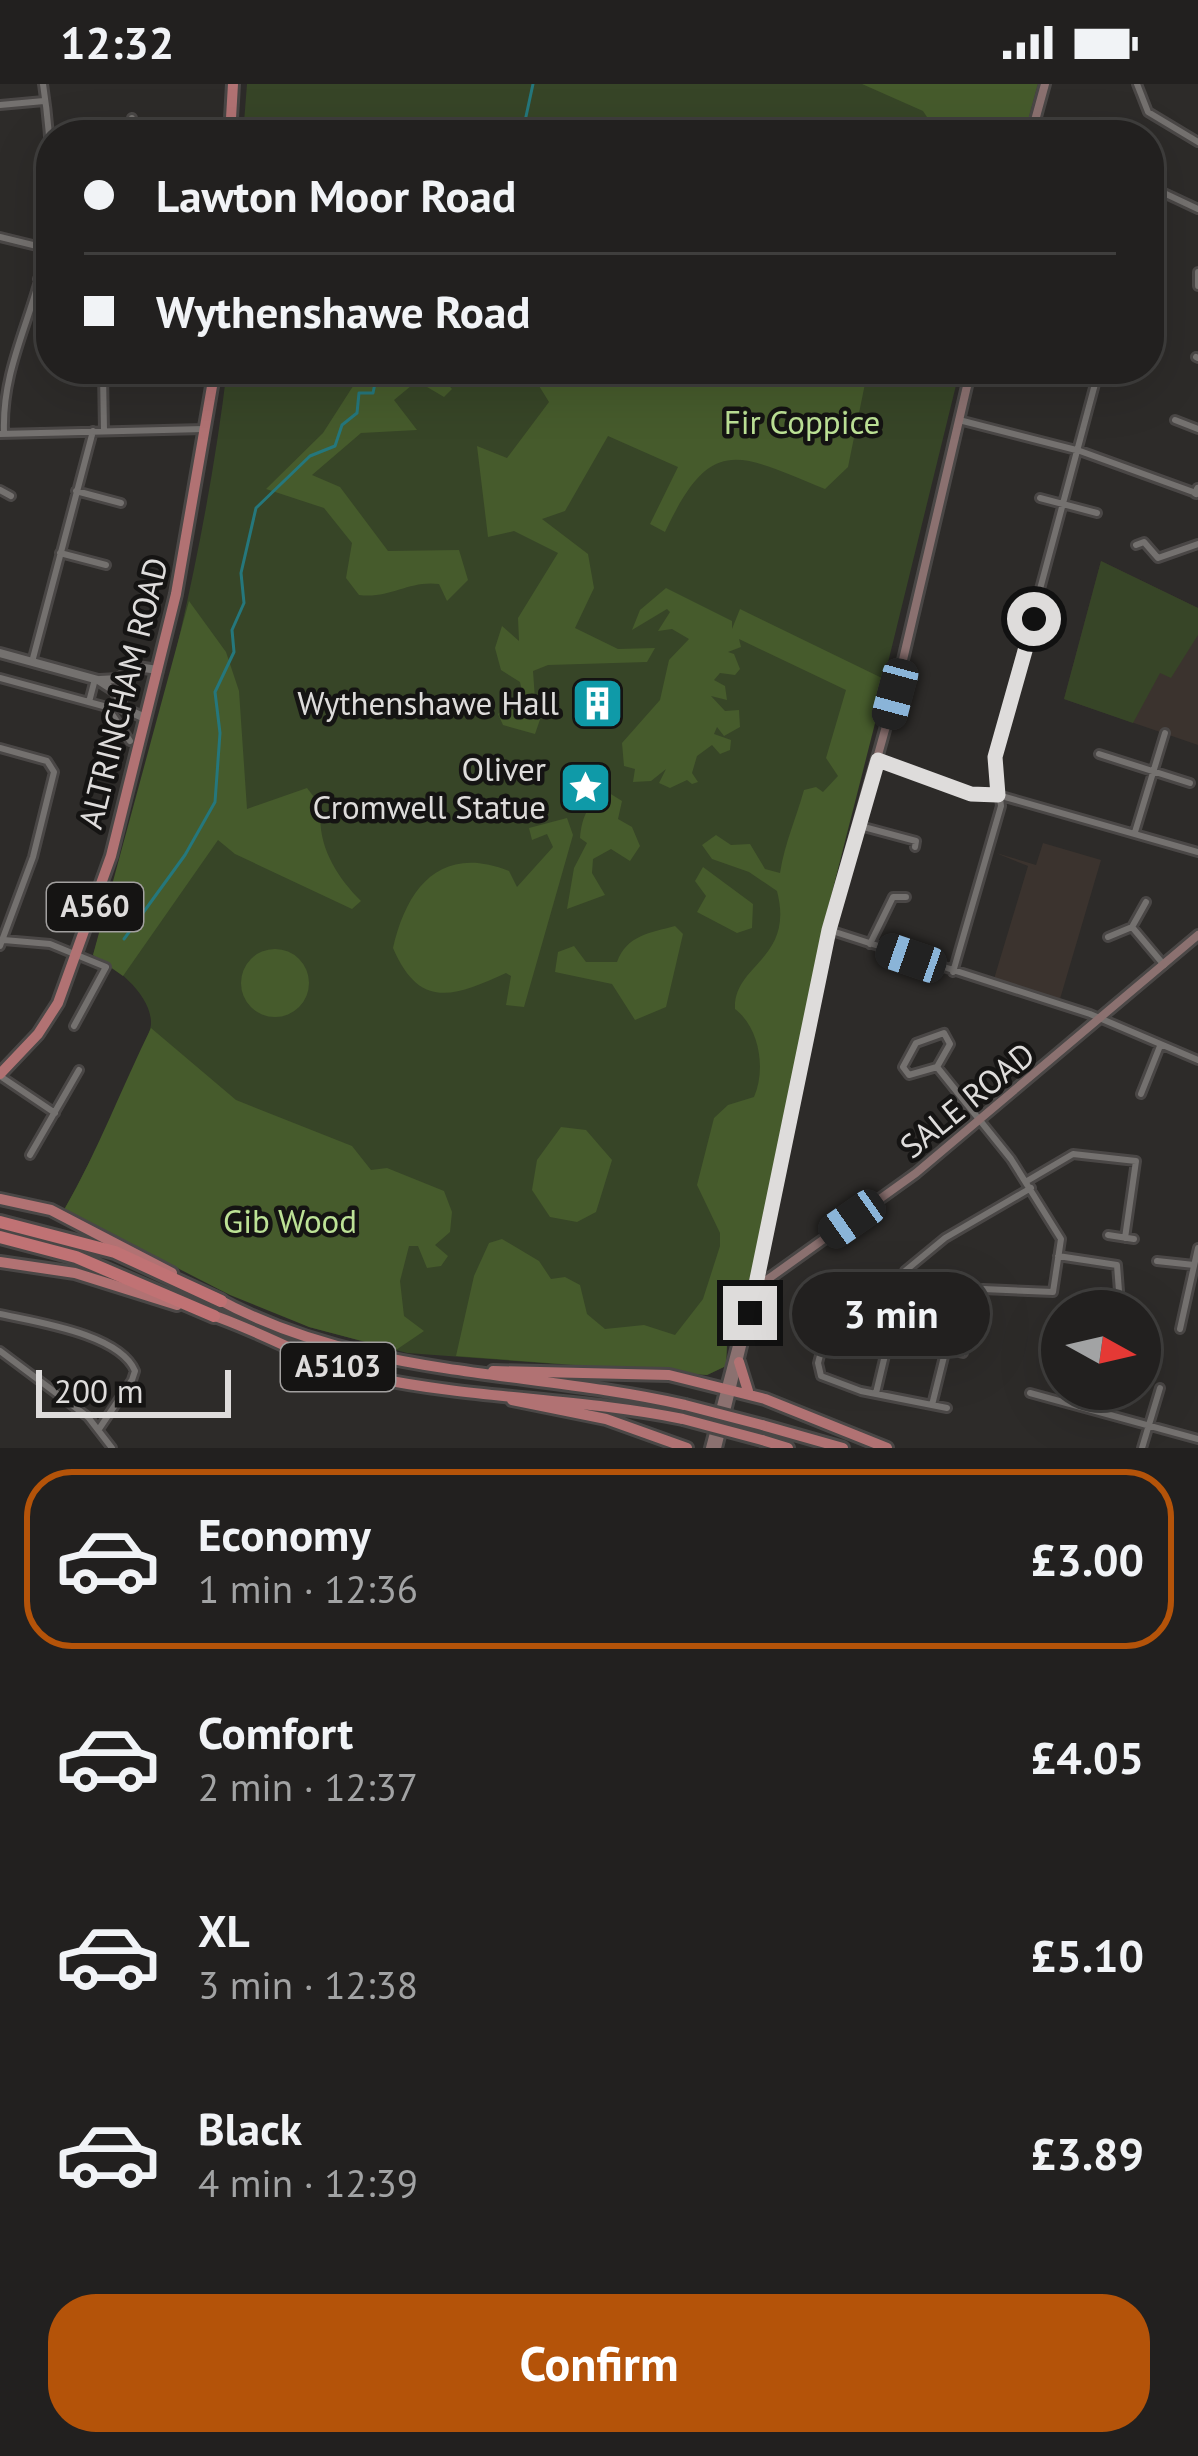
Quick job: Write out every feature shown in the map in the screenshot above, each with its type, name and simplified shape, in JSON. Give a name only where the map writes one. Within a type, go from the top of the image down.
[{"type":"highway","points":[[231,120],[233,84]]},
{"type":"highway","name":"ALTRINCHAM ROAD","points":[[0,1075],[51,1015],[79,955],[111,856],[158,670],[212,384]]},
{"type":"highway","name":"A5103","points":[[0,1199],[50,1210],[86,1226],[221,1301],[328,1345],[442,1371],[614,1388],[843,1448]]},
{"type":"highway","points":[[0,1222],[80,1240],[221,1301]]},
{"type":"highway","points":[[0,1237],[95,1264],[214,1316]]},
{"type":"highway","name":"A5103","points":[[0,1262],[74,1273],[214,1316],[310,1359],[368,1376],[612,1405],[788,1448]]},
{"type":"highway","points":[[709,1383],[735,1364],[743,1386],[754,1396]]},
{"type":"highway","points":[[442,1371],[652,1373],[729,1388],[887,1448]]},
{"type":"highway","points":[[470,1390],[592,1415],[687,1448]]},
{"type":"main road","points":[[1036,120],[1045,84]]},
{"type":"main road","points":[[713,1448],[755,1288],[829,930],[878,760],[967,384]]},
{"type":"main road","name":"SALE ROAD","points":[[755,1288],[979,1121],[1198,935]]},
{"type":"street","points":[[43,84],[47,120]]},
{"type":"street","points":[[1138,84],[1148,112],[1161,120]]},
{"type":"street","points":[[0,105],[46,101]]},
{"type":"street","points":[[1164,122],[1198,142]]},
{"type":"street","points":[[1164,193],[1198,209]]},
{"type":"street","points":[[0,237],[36,248]]},
{"type":"street","points":[[1198,272],[1198,286]]},
{"type":"street","points":[[36,285],[4,391],[2,433],[207,429]]},
{"type":"street","points":[[0,351],[13,355]]},
{"type":"street","points":[[103,384],[104,431]]},
{"type":"street","points":[[953,973],[1000,806],[995,757],[1096,384]]},
{"type":"street","points":[[958,420],[1080,451],[1197,492]]},
{"type":"street","points":[[1175,420],[1198,429]]},
{"type":"street","points":[[32,662],[93,431]]},
{"type":"street","points":[[0,490],[11,496]]},
{"type":"street","points":[[76,491],[121,502]]},
{"type":"street","points":[[1040,499],[1097,514]]},
{"type":"street","points":[[1136,545],[1144,542],[1158,559],[1198,544]]},
{"type":"street","points":[[60,553],[106,566]]},
{"type":"street","points":[[0,652],[97,679],[118,679]]},
{"type":"street","points":[[115,691],[118,679],[132,668],[158,670]]},
{"type":"street","points":[[0,678],[110,710],[130,742]]},
{"type":"street","points":[[97,679],[115,691],[123,708],[146,718]]},
{"type":"street","points":[[89,701],[97,679]]},
{"type":"street","points":[[1135,832],[1165,734]]},
{"type":"street","points":[[0,748],[44,760],[54,772],[2,943],[50,944],[106,967],[74,1026]]},
{"type":"street","points":[[1099,754],[1190,783]]},
{"type":"street","points":[[878,760],[971,794],[998,795],[1198,852]]},
{"type":"street","points":[[860,826],[916,841]]},
{"type":"street","points":[[870,944],[893,897],[906,896]]},
{"type":"street","points":[[1108,937],[1132,927],[1147,902]]},
{"type":"street","points":[[1132,927],[1164,965]]},
{"type":"street","points":[[829,930],[1102,1019],[1198,1060]]},
{"type":"street","points":[[944,1033],[950,1044],[937,1067],[913,1075],[903,1067],[916,1043],[944,1033]]},
{"type":"street","points":[[1141,1094],[1160,1046]]},
{"type":"street","points":[[932,1405],[956,1308],[983,1289],[1052,1292],[1058,1256],[1058,1230],[937,1067]]},
{"type":"street","points":[[30,1155],[79,1070]]},
{"type":"street","points":[[0,1075],[55,1113]]},
{"type":"street","points":[[875,1394],[899,1281],[926,1252],[1073,1154],[1136,1161],[1130,1238],[1108,1235]]},
{"type":"street","points":[[1180,1329],[1198,1248]]},
{"type":"street","points":[[1058,1256],[1117,1265],[1119,1290]]},
{"type":"street","points":[[1157,1261],[1196,1265]]},
{"type":"street","points":[[893,1311],[845,1299],[834,1302],[818,1363],[821,1376],[875,1394],[947,1408]]},
{"type":"street","points":[[0,1315],[67,1328],[129,1358],[132,1379],[99,1429]]},
{"type":"street","points":[[945,1349],[963,1353]]},
{"type":"street","points":[[0,1351],[99,1429],[112,1448]]},
{"type":"street","points":[[1030,1393],[1198,1438]]},
{"type":"street","points":[[1142,1448],[1153,1410]]},
{"type":"shaded area","points":[[1101,561],[1198,608],[1198,745],[1064,699]]},
{"type":"shaded area","points":[[1043,843],[1101,860],[1060,999],[994,979],[1028,866],[996,853],[1036,865]]},
{"type":"green space","points":[[247,84],[1038,84],[1028,120],[244,120]]},
{"type":"green space","points":[[862,84],[1038,84],[1028,120],[929,120],[923,111]]},
{"type":"green space","points":[[225,384],[956,384],[821,936],[753,1272],[728,1322],[726,1366],[707,1375],[407,1353],[309,1327],[64,1210],[127,1085],[151,1024],[139,993],[122,974],[93,955],[173,665]]},
{"type":"green space","points":[[354,384],[413,384],[394,400],[417,430],[361,433],[312,475],[340,487],[388,551],[459,550],[468,580],[447,601],[439,584],[359,595],[346,578],[352,543],[324,508],[266,489],[323,433]]},
{"type":"green space","points":[[422,384],[448,384],[452,389],[444,397]]},
{"type":"green space","name":"Fir Coppice","points":[[538,384],[865,384],[848,467],[825,489],[769,467],[729,460],[697,479],[665,532],[650,524],[678,467],[608,436],[565,511],[542,519],[588,554],[594,588],[575,628],[618,649],[655,648],[647,662],[548,665],[533,671],[535,699],[544,708],[535,734],[503,725],[498,714],[510,703],[524,700],[520,682],[501,670],[495,648],[502,626],[519,641],[518,618],[558,553],[514,531],[488,537],[477,446],[507,458],[549,402]]},
{"type":"green space","points":[[1101,561],[1198,608],[1198,635],[1171,678],[1160,673],[1133,723],[1064,699]]},
{"type":"green space","points":[[666,588],[732,621],[732,629],[740,609],[886,680],[821,936],[753,1272],[728,1322],[726,1366],[707,1375],[456,1356],[474,1276],[489,1243],[502,1239],[539,1261],[551,1279],[565,1277],[580,1285],[587,1314],[605,1329],[644,1325],[675,1335],[703,1299],[720,1246],[720,1233],[697,1185],[714,1118],[728,1105],[754,1097],[758,1086],[755,1038],[735,1009],[743,981],[771,947],[780,914],[777,891],[749,872],[712,859],[702,845],[716,835],[731,845],[750,844],[765,869],[780,873],[804,790],[816,787],[823,792],[838,776],[826,758],[846,690],[739,639],[741,647],[728,652],[734,654],[740,669],[735,675],[720,673],[714,680],[725,686],[727,700],[711,696],[725,711],[739,710],[740,727],[724,736],[717,727],[714,734],[731,740],[730,750],[720,754],[712,745],[697,756],[692,773],[698,782],[692,784],[687,780],[670,788],[659,783],[666,769],[651,781],[633,782],[635,769],[624,766],[622,743],[660,700],[669,660],[689,639],[672,629],[658,631],[670,612],[667,609],[632,630],[640,610]]},
{"type":"green space","points":[[189,601],[226,652],[239,691],[247,809],[307,788],[321,806],[322,833],[330,858],[361,901],[352,909],[235,854],[218,840],[123,976],[93,955]]},
{"type":"green space","points":[[606,791],[622,801],[618,819],[632,827],[640,846],[630,861],[611,849],[593,859],[592,873],[605,895],[567,909],[574,868],[587,843],[580,838],[584,817]]},
{"type":"green space","points":[[567,818],[573,835],[524,1007],[506,1005],[511,976],[506,973],[455,992],[427,990],[415,982],[393,948],[418,889],[447,867],[465,863],[509,871],[517,887],[553,847],[547,834],[532,840],[529,828]]},
{"type":"green space","points":[[703,867],[753,904],[752,928],[737,933],[697,912],[706,896],[695,881]]},
{"type":"green space","points":[[675,926],[683,934],[666,1007],[635,1020],[612,984],[555,972],[558,952],[574,946],[586,962],[617,962],[633,941]]},
{"type":"green space","points":[[275,949],[299,959],[309,983],[299,1007],[275,1017],[251,1007],[241,983],[251,959]]},
{"type":"green space","name":"Gib Wood","points":[[151,1028],[236,1100],[352,1146],[371,1170],[387,1168],[444,1191],[452,1212],[450,1232],[435,1245],[448,1256],[441,1266],[427,1268],[418,1246],[409,1246],[400,1281],[404,1316],[424,1331],[396,1350],[309,1327],[230,1295],[64,1210]]},
{"type":"green space","points":[[561,1127],[586,1130],[612,1160],[596,1212],[577,1222],[550,1217],[532,1190],[537,1160]]},
{"type":"waterway","points":[[525,120],[533,84]]},
{"type":"waterway","points":[[124,939],[185,855],[215,802],[220,733],[215,692],[234,652],[232,630],[244,603],[241,573],[256,508],[310,456],[335,446],[342,425],[357,413],[359,393],[373,393],[375,384]]},
{"type":"place","name":"Wythenshawe Hall","points":[[598,703]]},
{"type":"place","name":"Oliver Cromwell Statue","points":[[585,788]]},
{"type":"route","points":[[750,1313],[829,930],[878,760],[971,794],[998,795],[995,757],[1034,619]]}]
